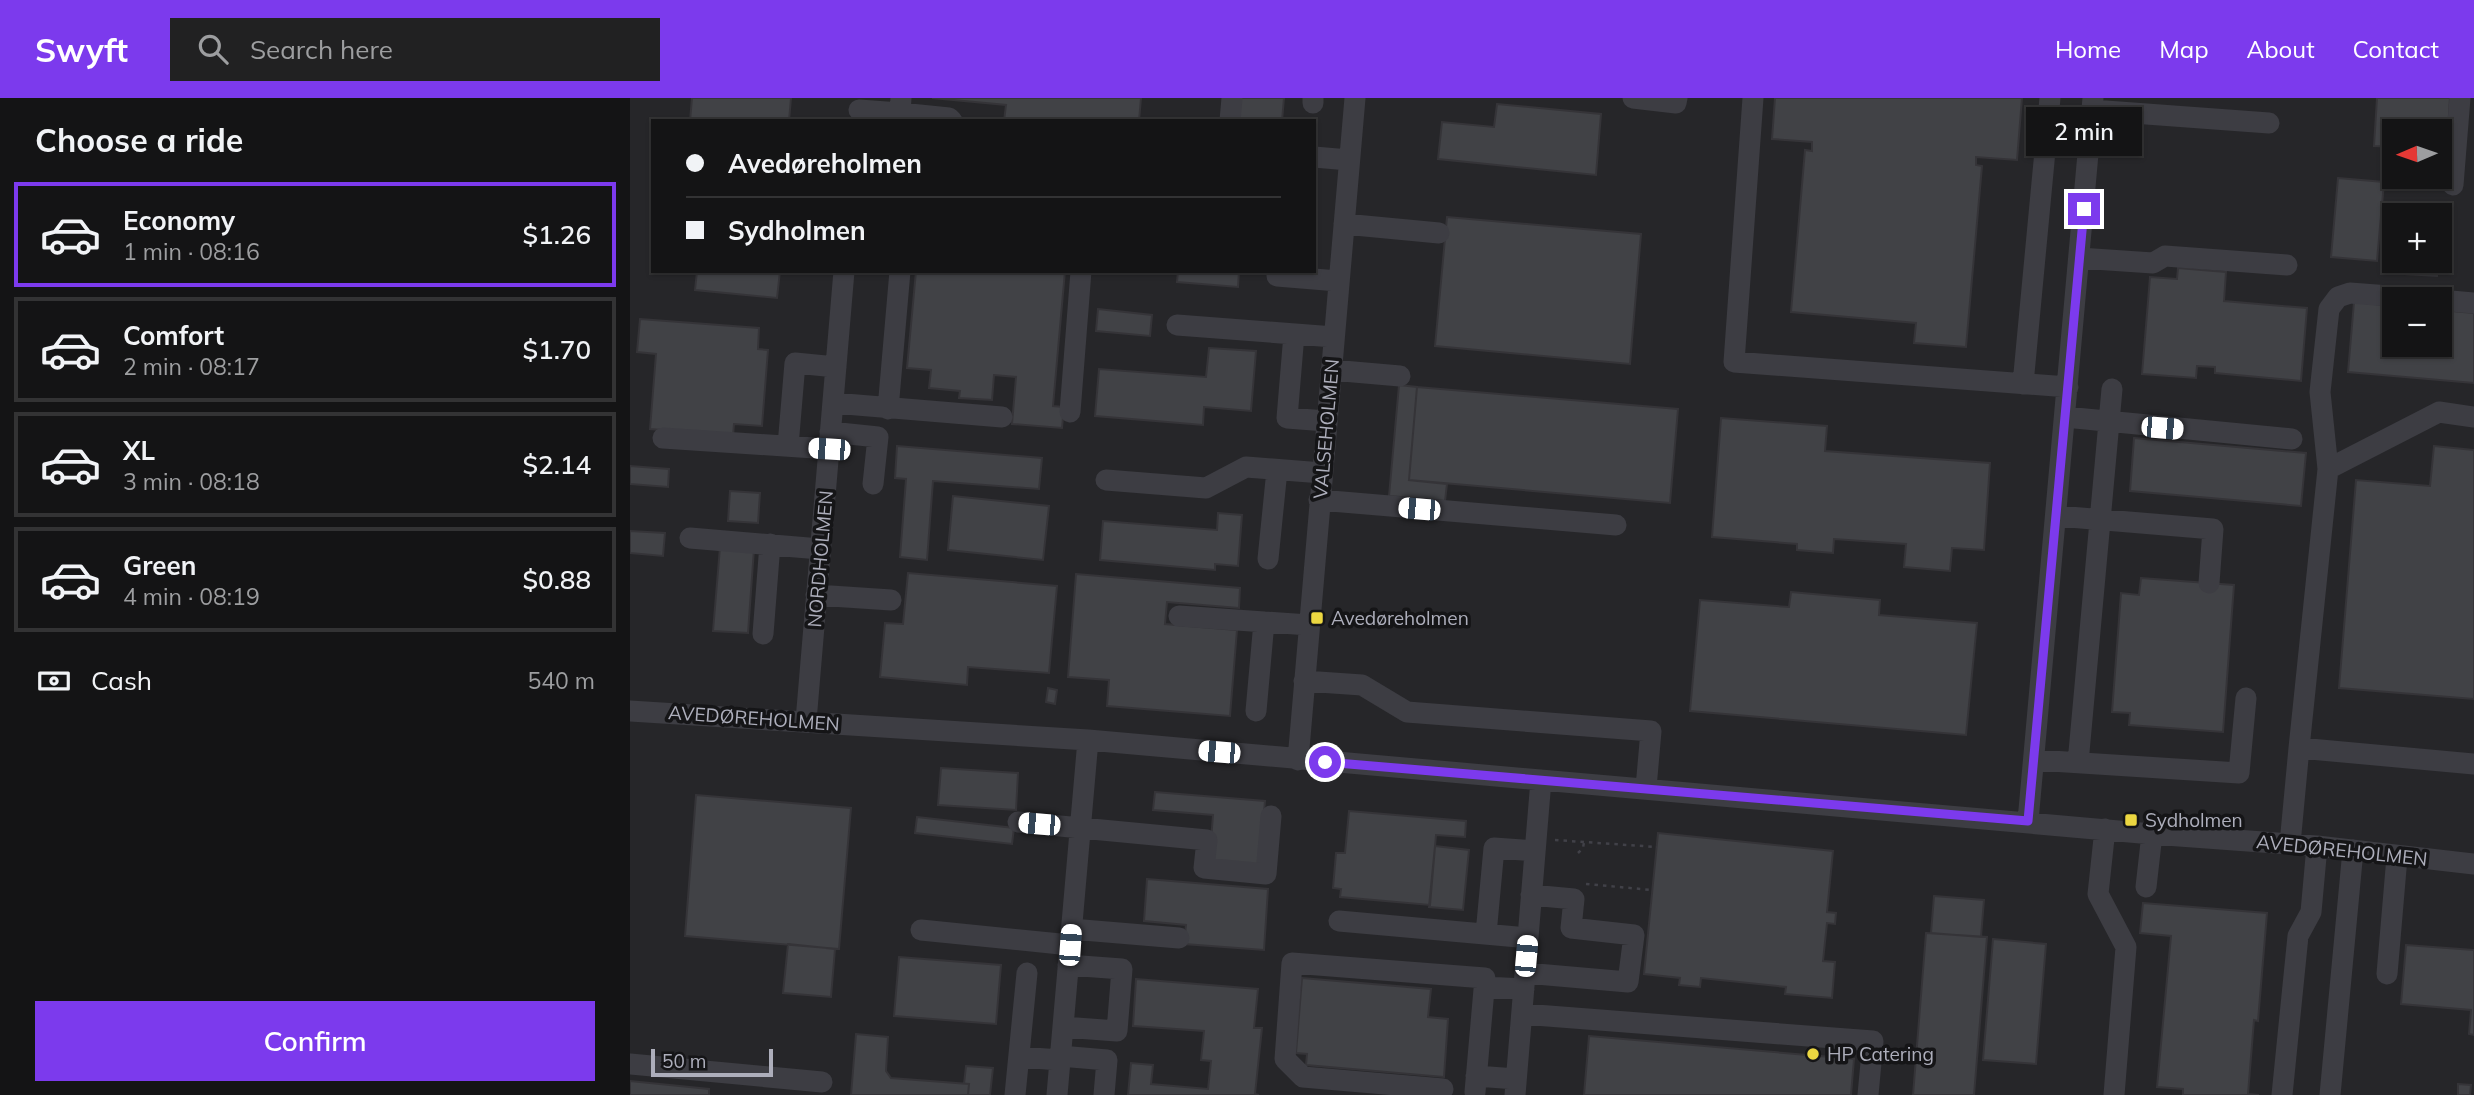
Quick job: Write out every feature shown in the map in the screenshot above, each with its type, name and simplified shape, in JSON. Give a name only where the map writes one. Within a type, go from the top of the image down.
[{"type":"street","points":[[1230,119],[1232,98]]},
{"type":"street","name":"VALSEHOLMEN","points":[[1298,760],[1354,98]]},
{"type":"street","points":[[1633,98],[1676,103],[1677,98]]},
{"type":"street","points":[[1753,98],[1734,362],[2068,387]]},
{"type":"street","points":[[2023,384],[2050,98]]},
{"type":"street","points":[[2454,185],[2460,98]]},
{"type":"street","points":[[2028,821],[2093,104],[2269,123]]},
{"type":"street","points":[[859,110],[901,106],[950,119]]},
{"type":"street","points":[[1316,157],[1349,160]]},
{"type":"street","points":[[1343,224],[1439,233]]},
{"type":"street","points":[[2079,258],[2153,263],[2165,256],[2287,265]]},
{"type":"street","name":"NORDHOLMEN","points":[[806,721],[844,273]]},
{"type":"street","points":[[888,409],[900,273]]},
{"type":"street","points":[[1070,412],[1081,273]]},
{"type":"street","points":[[1277,276],[1338,281]]},
{"type":"street","points":[[2290,844],[2328,469],[2320,392],[2329,309],[2338,297],[2350,293],[2382,295]]},
{"type":"street","points":[[2452,301],[2474,303]]},
{"type":"street","points":[[1177,325],[1334,337]]},
{"type":"street","points":[[1294,334],[1287,418],[1326,421]]},
{"type":"street","points":[[788,446],[795,363],[836,367]]},
{"type":"street","points":[[1331,370],[1400,376]]},
{"type":"street","points":[[2078,763],[2112,390]]},
{"type":"street","points":[[833,403],[1002,417]]},
{"type":"street","points":[[2328,469],[2439,412],[2474,417]]},
{"type":"street","points":[[2065,417],[2292,439]]},
{"type":"street","points":[[663,438],[788,446],[878,438],[873,484]]},
{"type":"street","points":[[1106,480],[1206,488],[1246,467],[1322,473]]},
{"type":"street","points":[[1268,559],[1277,470]]},
{"type":"street","points":[[1320,500],[1616,525]]},
{"type":"street","points":[[2057,516],[2213,529],[2209,583]]},
{"type":"street","points":[[690,538],[820,549]]},
{"type":"street","points":[[763,634],[770,544]]},
{"type":"street","points":[[816,595],[891,600]]},
{"type":"street","points":[[1179,616],[1309,625]]},
{"type":"street","points":[[1256,711],[1264,622]]},
{"type":"street","points":[[1304,681],[1362,685],[1407,712],[1651,731],[1646,788]]},
{"type":"street","points":[[2035,760],[2239,773],[2246,698]]},
{"type":"street","name":"AVEDØREHOLMEN","points":[[630,711],[1088,740],[2152,834],[2317,846],[2474,864]]},
{"type":"street","points":[[1057,1095],[1088,740]]},
{"type":"street","points":[[2299,748],[2474,764]]},
{"type":"street","points":[[1443,1089],[1303,1077],[1285,1059],[1293,963],[1485,978],[1475,1084],[1516,1087],[1541,780]]},
{"type":"street","points":[[1018,822],[1207,840],[1205,868],[1266,874],[1271,816]]},
{"type":"street","points":[[2105,829],[2098,894],[2126,947],[2114,1095]]},
{"type":"street","points":[[2146,887],[2152,834]]},
{"type":"street","points":[[1486,934],[1494,848],[1536,845]]},
{"type":"street","points":[[2282,1095],[2298,936],[2311,912],[2317,846]]},
{"type":"street","points":[[2330,1095],[2353,850]]},
{"type":"street","points":[[2387,974],[2397,857]]},
{"type":"street","points":[[1484,986],[1524,981],[1628,982],[1634,934],[1571,929],[1574,899],[1531,895]]},
{"type":"street","points":[[1339,921],[1528,939]]},
{"type":"street","points":[[921,930],[1070,946],[1179,938]]},
{"type":"street","points":[[1063,1027],[1117,1031],[1122,969],[1070,946]]},
{"type":"street","points":[[1015,1095],[1027,973]]},
{"type":"street","points":[[1522,1014],[1873,1041],[1868,1095]]},
{"type":"street","points":[[1019,1057],[1107,1060],[1104,1095]]},
{"type":"street","points":[[630,1064],[771,1086],[822,1082]]},
{"type":"path","points":[[1578,853],[1584,842]]},
{"type":"path","points":[[1536,845],[1584,842],[1657,847]]},
{"type":"path","points":[[1575,883],[1652,890]]},
{"type":"shaded area","points":[[630,98],[2474,98],[2474,1095],[630,1095]]},
{"type":"building","points":[[692,98],[791,98],[789,119],[690,119]]},
{"type":"building","points":[[932,98],[1141,98],[1139,119],[1004,119],[1006,105]]},
{"type":"building","points":[[1240,98],[1284,98],[1282,119],[1238,119]]},
{"type":"building","points":[[1775,98],[2022,98],[2017,160],[1976,157],[1976,165],[1982,166],[1966,347],[1914,343],[1916,323],[1791,312],[1805,150],[1812,151],[1812,142],[1772,139]]},
{"type":"building","points":[[2377,98],[2450,98],[2449,119],[2382,119],[2382,146],[2374,146]]},
{"type":"building","points":[[1497,104],[1601,114],[1596,175],[1438,159],[1442,122],[1494,127]]},
{"type":"building","points":[[2338,178],[2382,182],[2377,261],[2331,257]]},
{"type":"building","points":[[1447,217],[1641,234],[1630,364],[1435,346]]},
{"type":"building","points":[[2178,268],[2226,272],[2224,301],[2307,308],[2301,381],[2215,373],[2215,367],[2197,366],[2196,378],[2142,374],[2150,277],[2177,279]]},
{"type":"building","points":[[697,273],[780,273],[777,298],[695,290]]},
{"type":"building","points":[[916,273],[1065,273],[1053,406],[1064,407],[1062,428],[1012,424],[1016,377],[994,375],[992,400],[959,398],[960,391],[929,388],[931,370],[907,368]]},
{"type":"building","points":[[1178,273],[1239,273],[1238,287],[1177,282]]},
{"type":"building","points":[[2388,273],[2437,273],[2437,276]]},
{"type":"building","points":[[2354,302],[2382,305],[2382,357],[2452,357],[2452,311],[2474,313],[2474,383],[2348,372]]},
{"type":"building","points":[[1098,309],[1152,315],[1150,336],[1096,331]]},
{"type":"building","points":[[640,319],[759,328],[758,349],[768,350],[762,426],[734,424],[733,436],[650,429],[656,354],[637,352]]},
{"type":"building","points":[[1209,348],[1256,351],[1251,411],[1204,407],[1203,425],[1095,416],[1099,369],[1206,377]]},
{"type":"building","points":[[1399,385],[1417,387],[1409,480],[1447,484],[1445,501],[1389,496]]},
{"type":"building","points":[[1417,387],[1678,409],[1670,503],[1409,480]]},
{"type":"building","points":[[1721,418],[1827,426],[1825,451],[1990,463],[1984,550],[1952,548],[1950,571],[1904,567],[1906,544],[1834,539],[1833,553],[1797,550],[1797,544],[1712,537]]},
{"type":"building","points":[[2134,438],[2306,453],[2301,506],[2130,491]]},
{"type":"building","points":[[897,446],[1042,458],[1039,489],[933,481],[927,560],[900,557],[906,479],[895,478]]},
{"type":"building","points":[[2434,446],[2474,450],[2474,699],[2339,688],[2356,480],[2430,486]]},
{"type":"building","points":[[630,466],[669,469],[668,487],[630,484]]},
{"type":"building","points":[[730,491],[760,493],[758,523],[728,521]]},
{"type":"building","points":[[953,496],[1049,506],[1043,560],[948,550]]},
{"type":"building","points":[[1218,513],[1242,515],[1238,566],[1215,564],[1215,570],[1100,560],[1103,521],[1217,530]]},
{"type":"building","points":[[630,531],[665,533],[663,556],[630,553]]},
{"type":"building","points":[[720,547],[754,549],[748,633],[713,631]]},
{"type":"building","points":[[908,573],[1057,586],[1049,673],[968,667],[967,685],[880,677],[885,623],[903,624]]},
{"type":"building","points":[[1076,574],[1240,588],[1239,608],[1167,602],[1165,624],[1237,630],[1230,716],[1107,706],[1109,680],[1068,677]]},
{"type":"building","points":[[2141,578],[2234,585],[2223,732],[2129,725],[2130,713],[2112,712],[2121,593],[2139,595]]},
{"type":"building","points":[[1791,592],[1880,600],[1879,615],[1977,623],[1966,735],[1690,711],[1700,600],[1789,607]]},
{"type":"building","points":[[1048,688],[1057,690],[1055,704],[1046,702]]},
{"type":"building","points":[[941,768],[1018,773],[1016,810],[938,805]]},
{"type":"building","points":[[1155,792],[1265,801],[1259,869],[1209,865],[1213,815],[1153,810]]},
{"type":"building","points":[[696,795],[851,808],[839,949],[685,936]]},
{"type":"building","points":[[1349,811],[1466,821],[1465,837],[1436,835],[1430,905],[1340,897],[1341,889],[1333,888],[1336,853],[1345,853]]},
{"type":"building","points":[[917,817],[1014,828],[1012,844],[915,833]]},
{"type":"building","points":[[1658,833],[1833,851],[1827,912],[1836,913],[1835,924],[1827,923],[1823,961],[1835,962],[1832,998],[1785,994],[1786,987],[1701,978],[1700,987],[1679,985],[1680,978],[1644,974]]},
{"type":"building","points":[[1435,846],[1469,850],[1463,910],[1429,907]]},
{"type":"building","points":[[1147,879],[1268,889],[1264,950],[1184,944],[1186,925],[1144,921]]},
{"type":"building","points":[[1934,896],[1984,900],[1981,937],[1931,933]]},
{"type":"building","points":[[2143,903],[2267,913],[2258,1021],[2254,1020],[2248,1094],[2259,1095],[2183,1095],[2183,1089],[2157,1087],[2171,936],[2140,933]]},
{"type":"building","points":[[1926,933],[1987,937],[1974,1095],[1913,1095]]},
{"type":"building","points":[[1993,939],[2046,944],[2036,1064],[1983,1060]]},
{"type":"building","points":[[788,944],[835,949],[831,997],[783,993]]},
{"type":"building","points":[[2406,945],[2474,950],[2474,1035],[2469,1034],[2471,1010],[2401,1004]]},
{"type":"building","points":[[899,957],[1001,965],[996,1024],[894,1016]]},
{"type":"building","points":[[1302,978],[1431,989],[1428,1017],[1448,1019],[1444,1077],[1306,1065],[1307,1054],[1296,1053]]},
{"type":"building","points":[[1136,979],[1258,989],[1254,1028],[1262,1028],[1255,1094],[1259,1095],[1128,1095],[1131,1063],[1153,1065],[1151,1084],[1208,1089],[1211,1061],[1201,1060],[1204,1031],[1133,1026]]},
{"type":"building","points":[[856,1034],[888,1037],[886,1071],[891,1078],[969,1084],[968,1095],[851,1095]]},
{"type":"building","points":[[1589,1036],[1854,1059],[1851,1095],[1584,1095]]},
{"type":"building","points":[[966,1066],[993,1068],[990,1095],[968,1095],[969,1084],[964,1084]]},
{"type":"building","points":[[630,1081],[709,1089],[709,1095],[630,1095]]},
{"type":"building","points":[[2458,1084],[2471,1085],[2470,1095],[2458,1095]]},
{"type":"place","name":"Avedøreholmen","points":[[1317,618]]},
{"type":"place","name":"Sydholmen","points":[[2131,820]]},
{"type":"place","name":"HP Catering","points":[[1813,1054]]},
{"type":"route","points":[[1325,762],[2028,821],[2084,209]]}]
